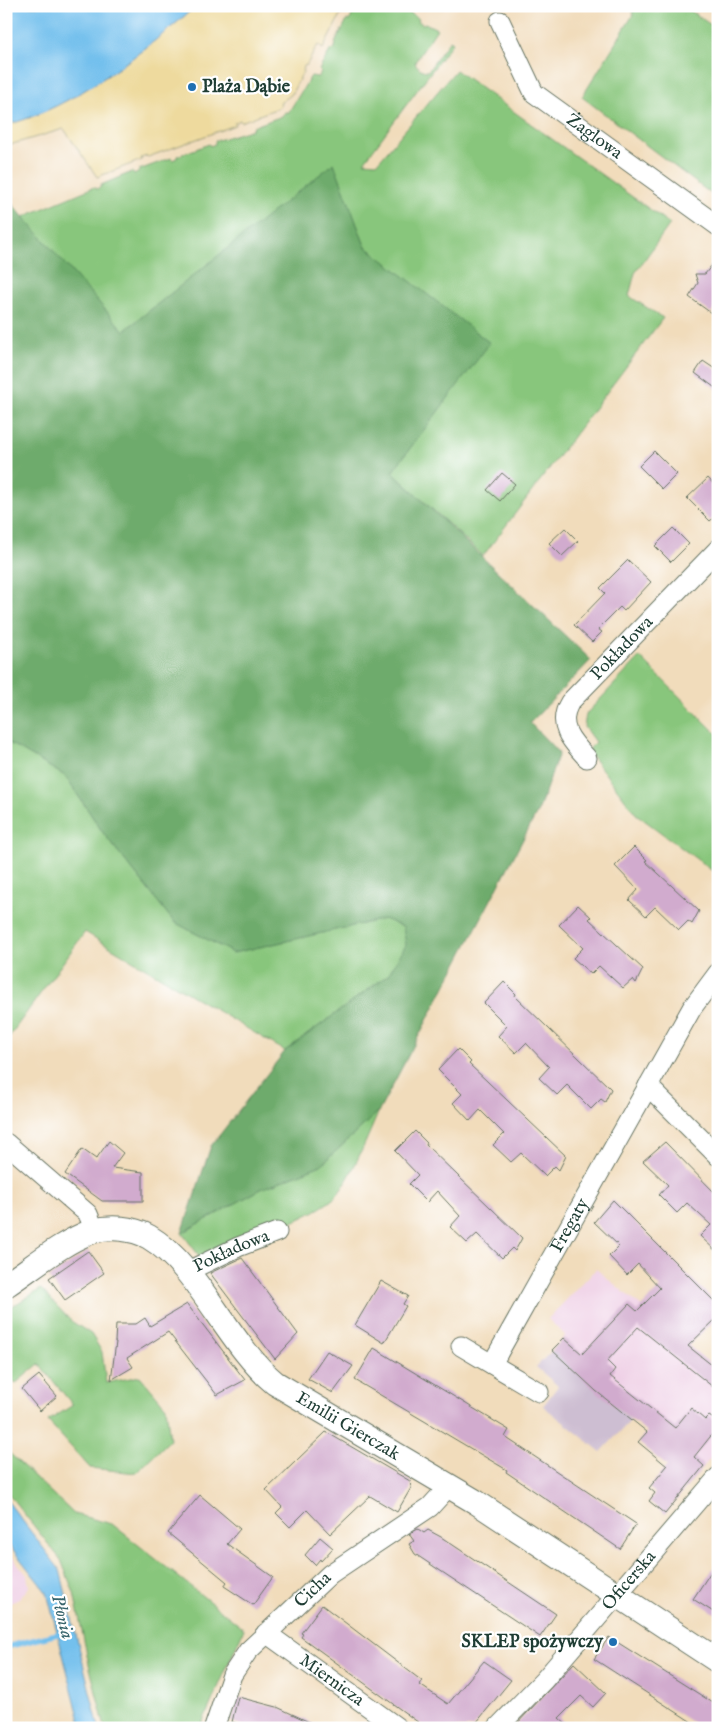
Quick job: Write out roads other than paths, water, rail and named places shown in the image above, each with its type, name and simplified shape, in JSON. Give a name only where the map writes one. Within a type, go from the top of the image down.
[{"type":"street","name":"Żaglowa","points":[[500,21],[534,93],[718,226]]},
{"type":"street","name":"Pokładowa","points":[[587,758],[570,738],[565,728],[564,714],[570,702],[718,549]]},
{"type":"street","name":"Fregaty","points":[[492,1364],[692,1008],[718,973]]},
{"type":"street","points":[[648,1086],[718,1156]]},
{"type":"street","points":[[6,1143],[88,1214],[95,1231]]},
{"type":"street","name":"Emilii Gierczak","points":[[6,1285],[68,1243],[95,1231],[116,1228],[138,1232],[158,1244],[186,1272],[250,1358],[275,1383],[450,1485],[718,1661]]},
{"type":"street","name":"Pokładowa","points":[[186,1272],[238,1247],[277,1232]]},
{"type":"street","points":[[461,1346],[539,1392]]},
{"type":"street","name":"Oficerska","points":[[497,1728],[544,1680],[615,1595],[718,1478]]},
{"type":"street","name":"Cicha","points":[[214,1728],[238,1664],[266,1633],[330,1574],[430,1507],[450,1485]]},
{"type":"street","name":"Miernicza","points":[[266,1633],[398,1728]]},
{"type":"water","points":[[6,6],[196,6],[131,59],[82,92],[31,117],[6,125]]},
{"type":"water","name":"Płonia","points":[[6,1499],[60,1570],[99,1728],[82,1728],[47,1593],[6,1541]]},
{"type":"waterway","name":"Płonia","points":[[6,1647],[65,1632]]},
{"type":"place","name":"Plaża Dąbie","points":[[192,87]]},
{"type":"place","name":"SKLEP spożywczy","points":[[613,1642]]}]
